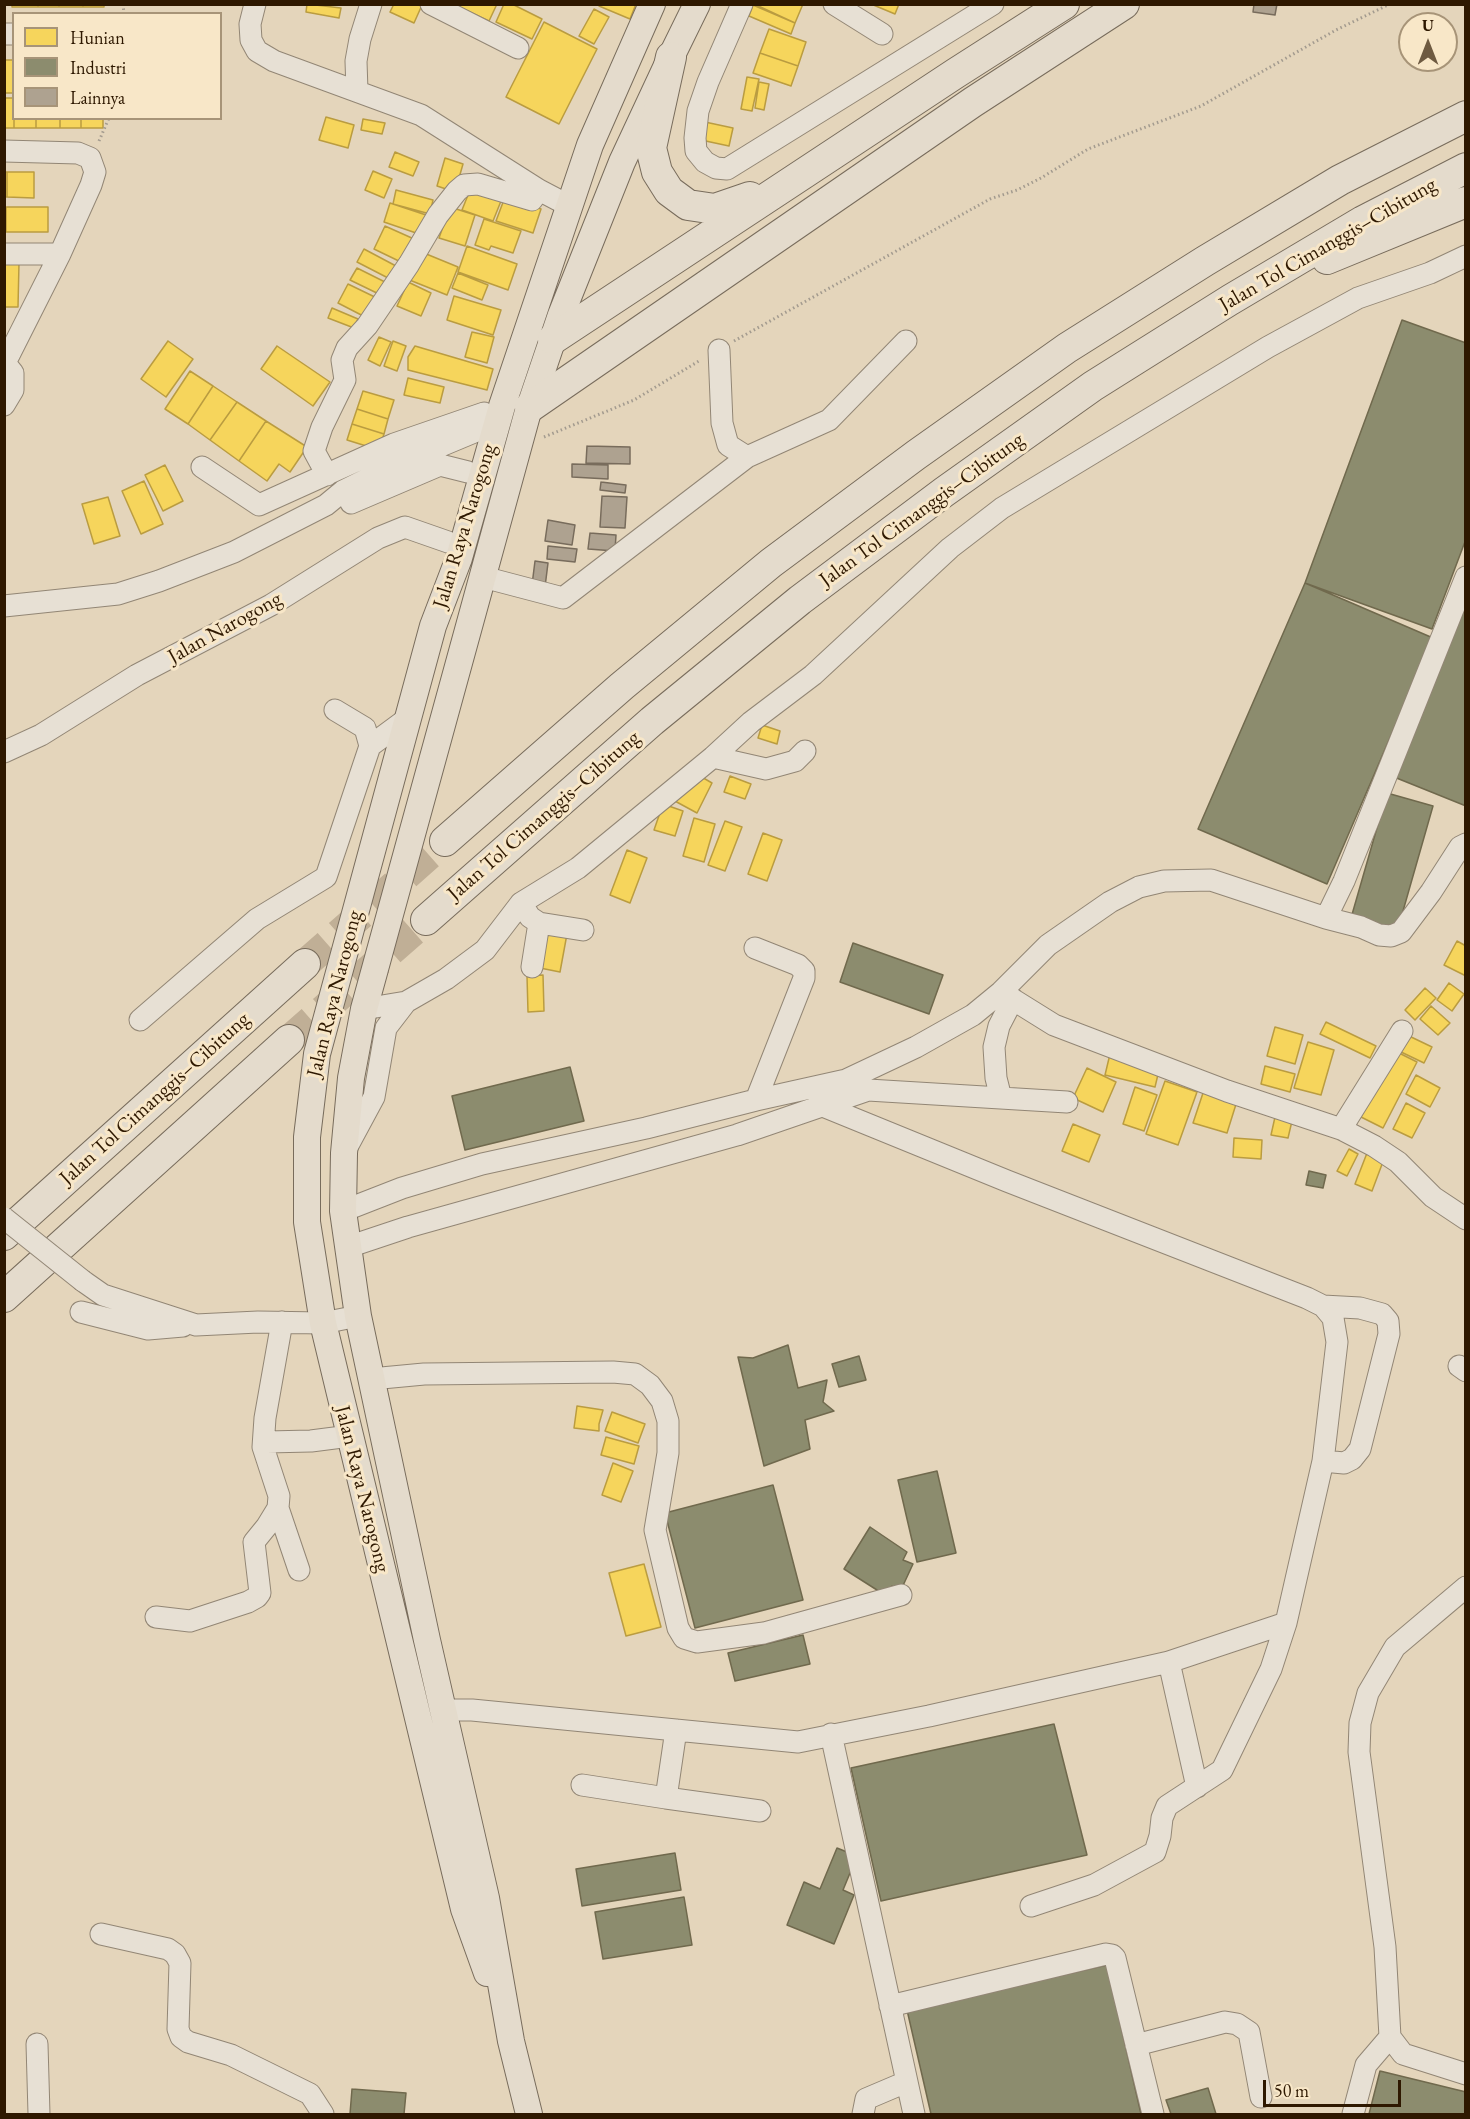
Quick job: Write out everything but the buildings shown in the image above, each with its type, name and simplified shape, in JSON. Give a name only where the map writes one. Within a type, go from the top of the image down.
[{"type":"highway","points":[[540,334],[790,183],[1064,4]]},
{"type":"highway","points":[[499,412],[1124,4]]},
{"type":"highway","points":[[671,57],[651,148],[657,172],[669,191],[688,205],[715,209],[790,183]]},
{"type":"highway","points":[[445,841],[622,686],[771,563],[916,455],[1067,348],[1205,261],[1340,180],[1466,116]]},
{"type":"highway","name":"Jalan Tol Cimanggis–Cibitung","points":[[426,920],[652,721],[800,600],[944,492],[1093,386],[1230,300],[1363,220],[1466,168]]},
{"type":"highway","points":[[1230,300],[1466,202]]},
{"type":"highway","name":"Jalan Tol Cimanggis–Cibitung","points":[[4,1235],[305,964]]},
{"type":"highway","points":[[4,1297],[289,1040]]},
{"type":"main road","name":"Jalan Raya Narogong","points":[[540,334],[590,145],[652,4]]},
{"type":"main road","name":"Jalan Raya Narogong","points":[[511,2041],[464,1908],[323,1323],[308,1222],[307,1137],[317,1054],[433,626],[459,558],[499,412],[540,334],[697,4]]},
{"type":"main road","points":[[433,626],[448,542],[468,472],[499,412],[521,300],[552,216],[549,196],[590,145]]},
{"type":"main road","name":"Jalan Raya Narogong","points":[[499,412],[518,448],[364,1010],[351,1078],[344,1153],[343,1211],[358,1316],[486,1898],[511,2041],[529,2115]]},
{"type":"street","points":[[255,4],[250,24],[251,40],[257,51],[274,60],[421,115],[549,196]]},
{"type":"street","points":[[357,91],[356,62],[360,39],[371,4]]},
{"type":"street","points":[[430,4],[518,48]]},
{"type":"street","points":[[742,4],[708,81],[698,111],[696,151],[705,162],[716,168],[727,169],[993,4]]},
{"type":"street","points":[[834,4],[882,34]]},
{"type":"street","points":[[4,151],[78,153],[90,158],[95,172],[60,254],[5,363],[13,373],[13,390],[4,405]]},
{"type":"street","points":[[327,475],[314,451],[322,427],[345,380],[342,360],[347,348],[368,326],[438,215],[457,191],[464,185],[478,184],[532,200],[549,196]]},
{"type":"street","points":[[4,254],[60,254]]},
{"type":"street","points":[[364,1010],[406,1002],[446,979],[485,950],[521,903],[578,868],[713,757],[751,722],[813,675],[950,548],[1002,508],[1268,347],[1359,298],[1430,273],[1466,256]]},
{"type":"street","points":[[483,578],[562,598],[747,457],[829,420],[906,341]]},
{"type":"street","points":[[719,350],[722,423],[728,445],[747,457]]},
{"type":"street","points":[[202,467],[259,505],[394,444],[499,412]]},
{"type":"street","points":[[4,606],[118,594],[234,552],[326,505],[343,491],[499,412]]},
{"type":"street","points":[[326,505],[349,503],[440,465],[468,472]]},
{"type":"street","name":"Jalan Narogong","points":[[4,752],[40,735],[137,675],[271,605],[378,538],[405,527],[448,542]]},
{"type":"street","points":[[1326,918],[1344,881],[1466,577]]},
{"type":"street","points":[[140,1020],[257,919],[326,877],[370,746],[365,728],[335,710]]},
{"type":"street","points":[[370,746],[408,718]]},
{"type":"street","points":[[713,757],[766,768],[795,761],[804,751]]},
{"type":"street","points":[[343,1211],[402,1188],[483,1164],[846,1080],[916,1047],[1007,996],[1048,945],[1101,908],[1139,887],[1164,881],[1211,880],[1380,935],[1391,936],[1401,932],[1460,847],[1466,844]]},
{"type":"street","points":[[521,903],[530,917],[538,923],[583,930]]},
{"type":"street","points":[[532,967],[538,923]]},
{"type":"street","points":[[755,948],[798,965],[804,970],[804,978],[756,1100]]},
{"type":"street","points":[[1007,996],[1054,1025],[1227,1091],[1341,1129],[1374,1146],[1398,1162],[1433,1197],[1466,1219]]},
{"type":"street","points":[[1000,1098],[994,1047],[1007,996]]},
{"type":"street","points":[[344,1153],[374,1097],[386,1028],[406,1002]]},
{"type":"street","points":[[1341,1129],[1402,1031]]},
{"type":"street","points":[[348,1247],[408,1227],[737,1135],[868,1090],[1067,1102]]},
{"type":"street","points":[[823,1106],[1323,1306],[1360,1308],[1382,1314],[1388,1321],[1389,1334],[1360,1449],[1352,1459],[1344,1463],[1323,1461]]},
{"type":"street","points":[[4,1218],[82,1281],[112,1298],[196,1325]]},
{"type":"street","points":[[1031,1906],[1094,1885],[1155,1852],[1162,1818],[1167,1806],[1221,1770],[1271,1669],[1286,1623],[1323,1461],[1338,1342],[1333,1318],[1323,1306]]},
{"type":"street","points":[[81,1312],[148,1329],[282,1322],[323,1323],[358,1316]]},
{"type":"street","points":[[282,1322],[265,1418],[263,1447],[279,1496],[278,1508],[299,1570]]},
{"type":"street","points":[[371,1378],[424,1374],[613,1371],[635,1374],[650,1385],[662,1401],[668,1421],[668,1453],[655,1530],[678,1628],[684,1638],[697,1642],[764,1634],[901,1594]]},
{"type":"street","points":[[265,1444],[267,1442],[311,1441],[350,1436]]},
{"type":"street","points":[[156,1617],[190,1621],[257,1597],[260,1593],[254,1542],[278,1508]]},
{"type":"street","points":[[1466,1587],[1395,1647],[1368,1693],[1360,1723],[1359,1752],[1385,1947],[1387,2020],[1390,2037],[1403,2054],[1466,2074]]},
{"type":"street","points":[[443,1710],[472,1710],[798,1742],[929,1716],[1168,1662],[1286,1623]]},
{"type":"street","points":[[1168,1662],[1197,1786]]},
{"type":"street","points":[[666,1798],[676,1730]]},
{"type":"street","points":[[831,1734],[914,2115]]},
{"type":"street","points":[[582,1785],[760,1811]]},
{"type":"street","points":[[101,1934],[168,1949],[175,1954],[180,1963],[178,2029],[181,2037],[188,2042],[231,2055],[310,2094],[323,2115]]},
{"type":"street","points":[[890,2006],[1106,1954],[1115,1958],[1153,2115]]},
{"type":"street","points":[[1136,2045],[1226,2022],[1237,2024],[1249,2032],[1261,2097]]},
{"type":"street","points":[[1353,2115],[1366,2065],[1390,2037]]},
{"type":"street","points":[[37,2044],[39,2115]]},
{"type":"street","points":[[863,2115],[866,2099],[906,2082]]},
{"type":"path","points":[[518,448],[634,400],[990,199],[1033,182],[1088,149],[1201,106],[1336,30],[1390,4]]},
{"type":"path","points":[[90,158],[106,130],[108,120]]},
{"type":"tunnel","points":[[305,964],[445,841]]},
{"type":"tunnel","points":[[289,1040],[426,920]]}]
